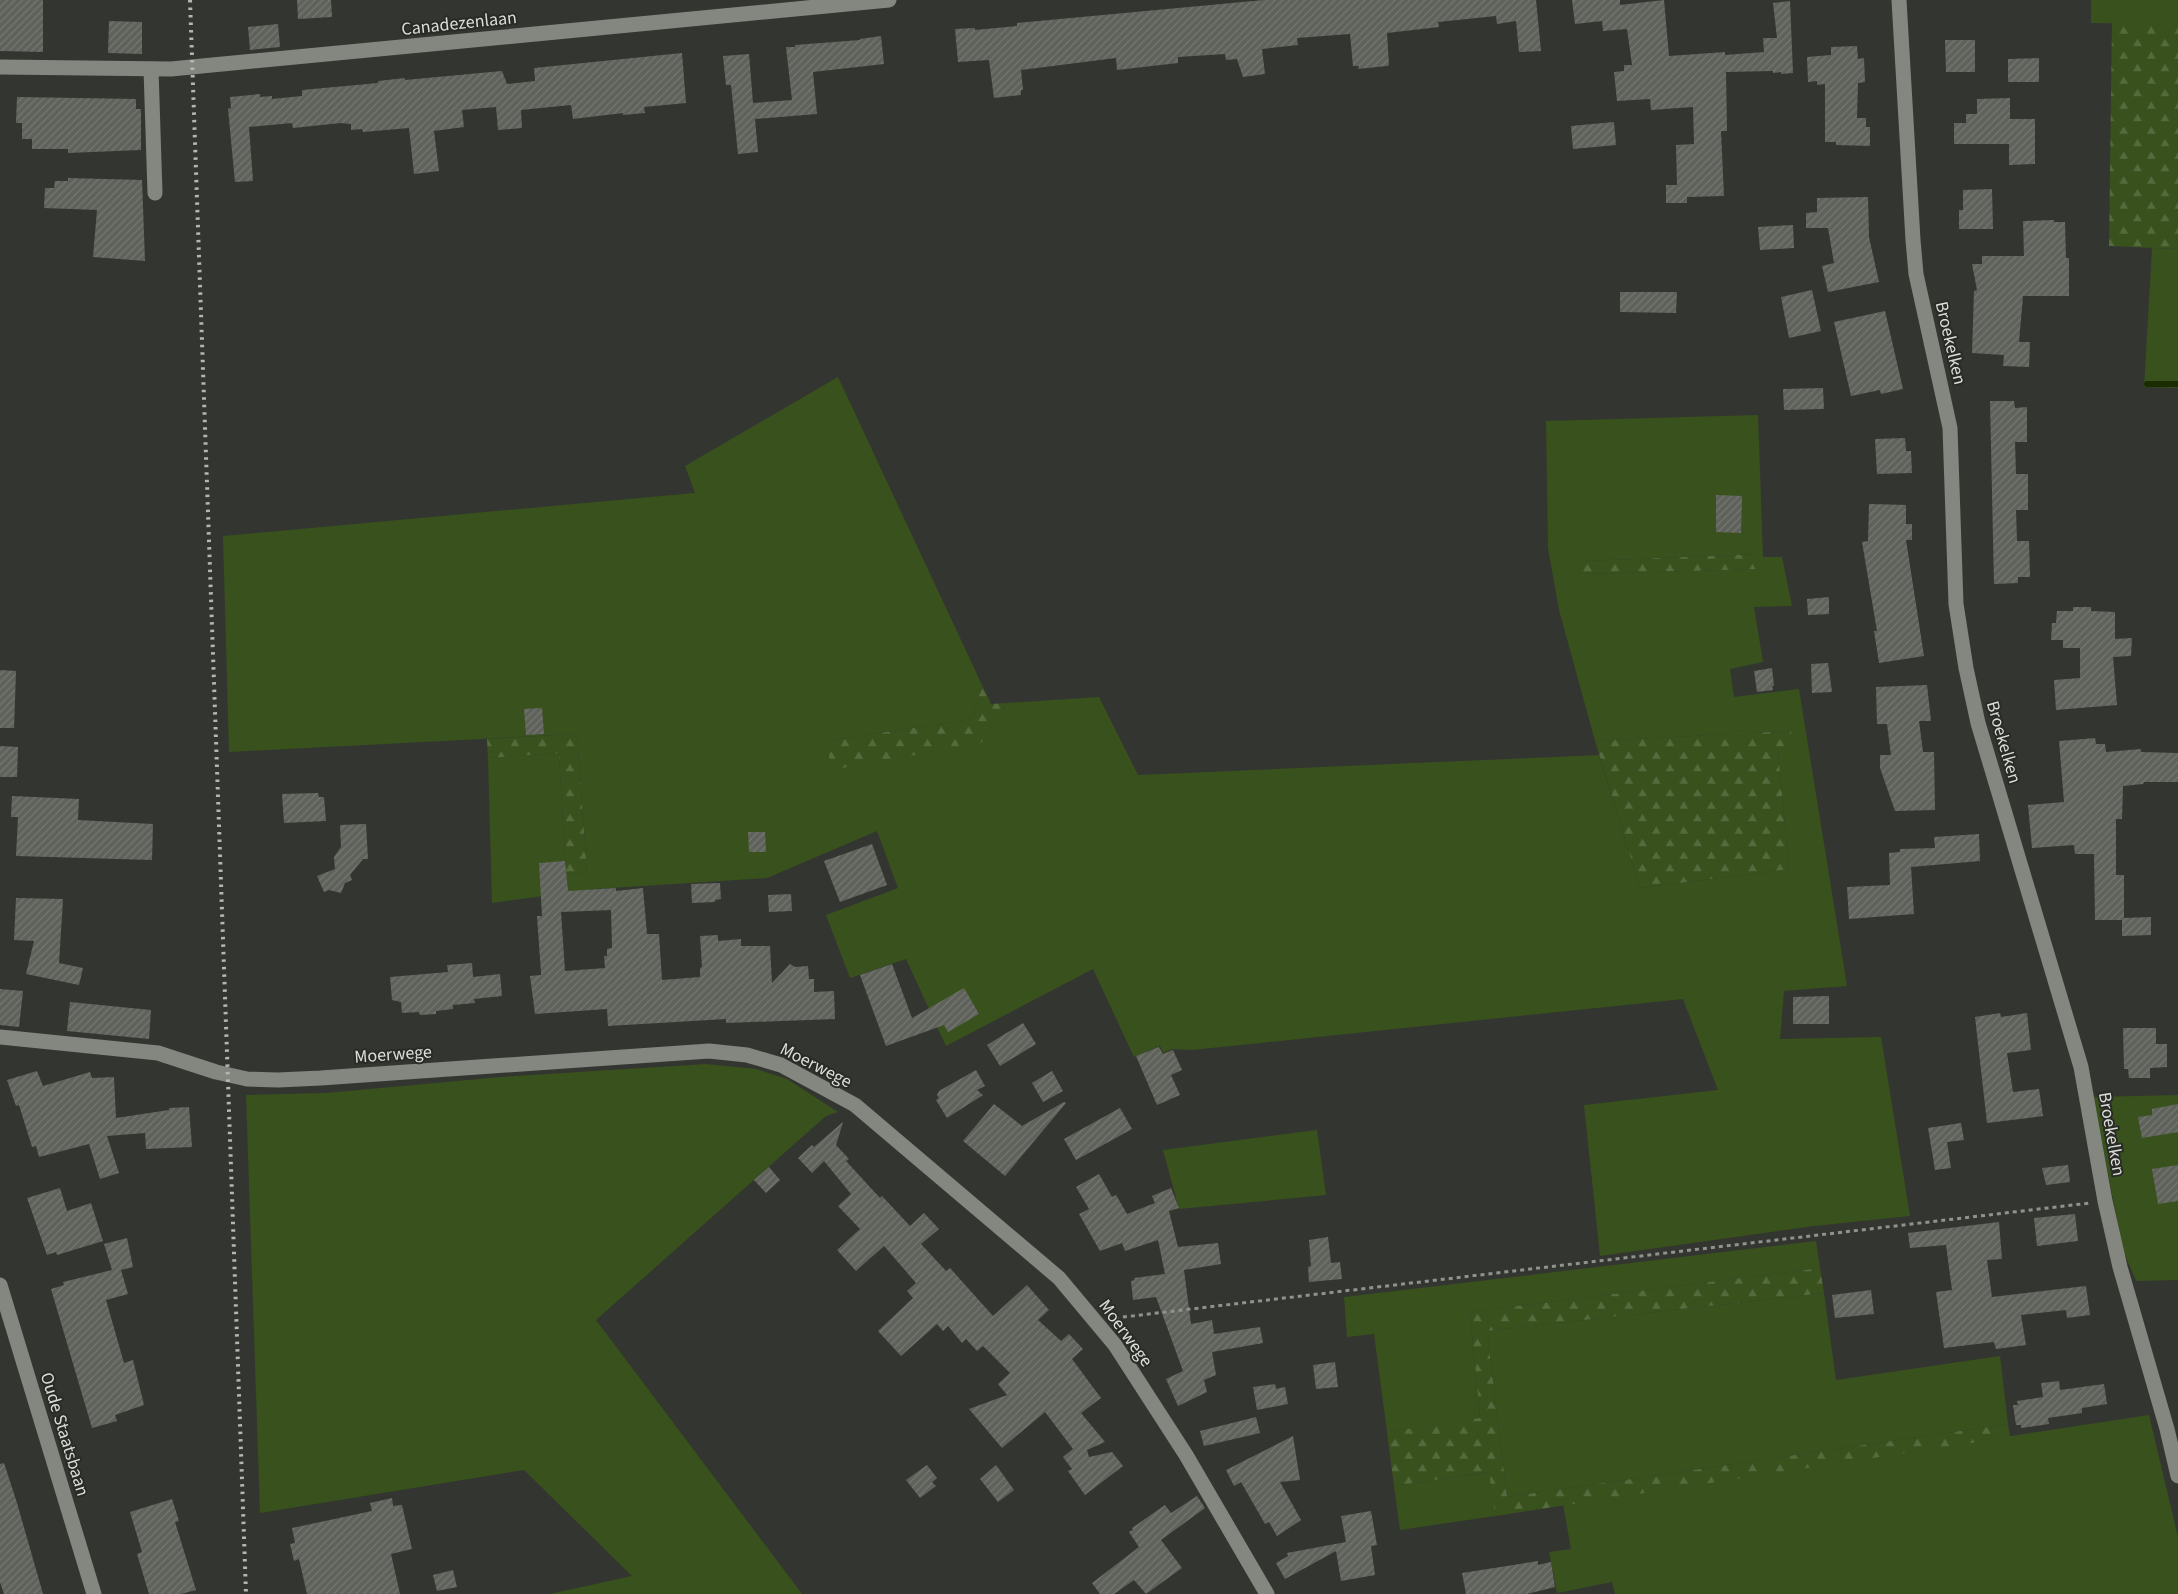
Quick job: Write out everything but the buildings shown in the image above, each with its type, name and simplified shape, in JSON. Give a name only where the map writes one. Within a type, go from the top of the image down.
[{"type":"street","name":"Canadezenlaan","points":[[0,67],[151,69],[206,66],[889,0]]},
{"type":"street","name":"Broekelken","points":[[1899,0],[1912,240],[1916,274],[1950,428],[1956,604],[1966,668],[1978,723],[2081,1067],[2105,1201],[2120,1267],[2167,1429],[2178,1476]]},
{"type":"street","points":[[151,69],[155,193]]},
{"type":"street","name":"Moerwege","points":[[0,1037],[158,1054],[247,1079],[270,1080],[709,1051],[747,1055],[781,1065],[855,1105],[1059,1278],[1116,1345],[1186,1455],[1267,1594]]},
{"type":"street","name":"Oude Staatsbaan","points":[[0,1285],[94,1594]]},
{"type":"path","points":[[1096,1321],[2105,1201]]},
{"type":"green space","points":[[2091,0],[2178,0],[2178,24],[2091,23]]},
{"type":"green space","points":[[2112,22],[2178,24],[2178,249],[2109,246]]},
{"type":"green space","points":[[2152,248],[2178,249],[2178,388],[2144,387]]},
{"type":"green space","points":[[838,377],[982,685],[972,719],[827,741],[981,743],[1007,703],[1099,697],[1138,775],[1599,755],[1640,888],[1789,869],[1778,750],[1791,731],[1595,741],[1559,610],[1548,548],[1546,421],[1758,415],[1763,557],[1782,557],[1792,606],[1754,607],[1763,662],[1730,669],[1734,697],[1799,689],[1847,986],[1784,991],[1780,1039],[1881,1037],[1910,1216],[1814,1226],[1600,1256],[1584,1105],[1718,1090],[1683,999],[1192,1050],[1173,1049],[1163,1053],[1160,1046],[1134,1057],[1093,969],[946,1046],[906,959],[850,978],[826,915],[898,888],[877,831],[767,878],[595,889],[492,903],[488,758],[559,753],[566,874],[587,873],[577,734],[229,752],[223,536],[695,493],[685,466]],"holes":[[[1760,554],[1759,569],[1582,574],[1584,561]]]},
{"type":"green space","points":[[1760,554],[1760,569],[1581,574],[1584,561]]},
{"type":"green space","points":[[982,685],[991,704],[1007,703],[981,743],[831,770],[827,741],[972,719]]},
{"type":"green space","points":[[1791,731],[1793,746],[1778,750],[1789,869],[1640,888],[1595,741]]},
{"type":"green space","points":[[577,734],[587,873],[566,874],[559,753],[488,758],[487,739]]},
{"type":"green space","points":[[706,1064],[756,1069],[787,1079],[838,1112],[826,1116],[596,1320],[802,1594],[550,1594],[632,1576],[524,1470],[260,1513],[246,1095],[326,1093],[501,1077]]},
{"type":"green space","points":[[2178,1095],[2178,1280],[2136,1281],[2123,1250],[2093,1097]]},
{"type":"green space","points":[[1317,1130],[1326,1195],[1179,1209],[1163,1150]]},
{"type":"green space","points":[[1816,1241],[1820,1268],[1470,1312],[1480,1419],[1387,1432],[1374,1334],[1347,1337],[1344,1297]]},
{"type":"green space","points":[[1820,1268],[1824,1293],[1487,1331],[1507,1497],[2008,1424],[2010,1437],[1495,1516],[1489,1472],[1394,1486],[1387,1432],[1480,1418],[1470,1312]]},
{"type":"green space","points":[[1824,1293],[1836,1380],[2000,1356],[2008,1424],[1507,1497],[1487,1331]]},
{"type":"green space","points":[[2149,1415],[2178,1537],[2178,1594],[1615,1594],[1612,1582],[1557,1593],[1549,1552],[1571,1549],[1563,1504]]},
{"type":"green space","points":[[1490,1472],[1495,1516],[1400,1530],[1394,1486]]},
{"type":"waterway","points":[[2147,384],[2178,384]]},
{"type":"railway","points":[[190,0],[246,1594]]}]
